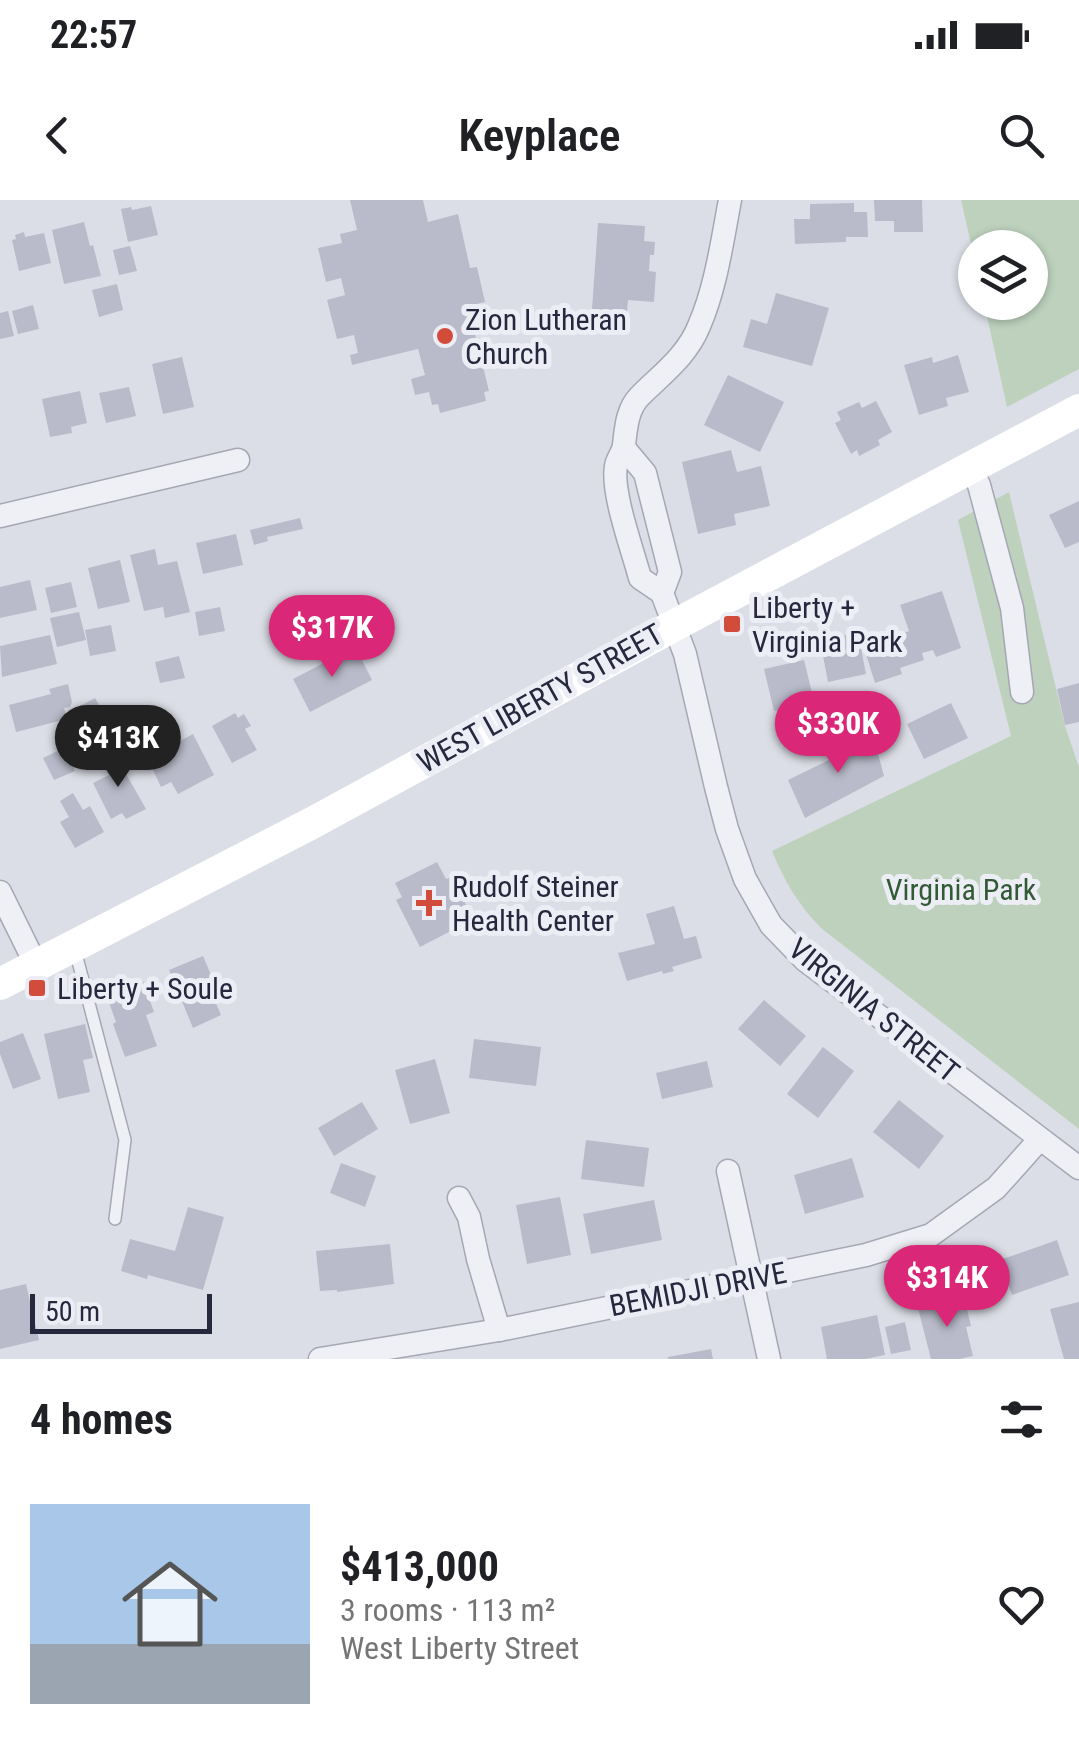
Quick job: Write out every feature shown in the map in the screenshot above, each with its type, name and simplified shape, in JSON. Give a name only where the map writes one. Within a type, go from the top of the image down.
[{"type":"main road","name":"WEST LIBERTY STREET","points":[[0,984],[347,804],[1079,410]]},
{"type":"street","name":"VIRGINIA STREET","points":[[730,200],[716,273],[699,328],[679,359],[638,398],[624,432],[624,448],[645,473],[670,572],[662,593],[685,654],[727,829],[745,879],[771,926],[805,960],[1079,1168]]},
{"type":"street","points":[[0,516],[238,460]]},
{"type":"street","points":[[970,468],[980,486],[1012,608],[1022,692]]},
{"type":"street","points":[[0,892],[36,965]]},
{"type":"street","name":"BEMIDJI DRIVE","points":[[320,1359],[498,1330],[866,1255],[931,1234],[996,1188],[1040,1140]]},
{"type":"street","points":[[728,1171],[769,1359]]},
{"type":"street","points":[[459,1198],[470,1217],[498,1330]]},
{"type":"lane","points":[[74,946],[125,1140],[115,1220]]},
{"type":"green space","points":[[961,200],[1079,200],[1079,369],[1007,407],[988,320],[1048,320],[1048,230],[968,230]]},
{"type":"green space","name":"Virginia Park","points":[[1009,492],[1065,726],[1079,767],[1079,1129],[821,928],[792,892],[772,851],[1011,736],[958,520]]},
{"type":"building","points":[[350,200],[423,200],[428,222],[458,214],[470,268],[477,267],[485,302],[468,306],[489,391],[484,392],[486,401],[440,413],[438,404],[432,405],[429,392],[415,395],[411,379],[425,375],[418,349],[352,365],[350,355],[358,353],[354,335],[337,339],[327,300],[345,295],[341,278],[326,282],[318,248],[342,243],[340,234],[357,230]]},
{"type":"building","points":[[874,200],[922,200],[923,232],[894,232],[894,221],[875,221]]},
{"type":"building","points":[[854,203],[854,212],[867,212],[868,237],[795,244],[794,219],[810,219],[810,204]]},
{"type":"building","points":[[151,206],[158,235],[128,242],[121,209]]},
{"type":"building","points":[[84,222],[101,276],[64,284],[52,230]]},
{"type":"building","points":[[598,223],[645,226],[644,241],[655,242],[649,271],[656,272],[654,302],[628,300],[627,311],[592,309]]},
{"type":"building","points":[[24,232],[25,237],[44,233],[51,263],[19,271],[12,240]]},
{"type":"building","points":[[130,246],[137,271],[119,275],[113,250]]},
{"type":"building","points":[[117,284],[123,310],[99,317],[92,290]]},
{"type":"building","points":[[776,293],[829,308],[812,366],[743,347],[751,319],[767,324]]},
{"type":"building","points":[[33,305],[39,329],[18,334],[12,311]]},
{"type":"building","points":[[8,311],[14,336],[0,339],[0,313]]},
{"type":"building","points":[[958,355],[969,392],[946,398],[948,406],[919,415],[904,365],[932,357],[933,363]]},
{"type":"building","points":[[182,357],[194,407],[163,414],[152,364]]},
{"type":"building","points":[[728,375],[784,402],[760,452],[704,425]]},
{"type":"building","points":[[129,387],[136,416],[106,423],[99,393]]},
{"type":"building","points":[[80,391],[87,423],[71,427],[72,433],[50,437],[42,399]]},
{"type":"building","points":[[876,401],[892,432],[878,440],[880,445],[859,456],[857,450],[851,454],[835,423],[841,420],[837,412],[859,402],[862,408]]},
{"type":"building","points":[[731,450],[737,472],[761,466],[770,506],[734,514],[736,525],[698,534],[682,462]]},
{"type":"building","points":[[1079,501],[1079,542],[1065,548],[1049,515]]},
{"type":"building","points":[[300,518],[303,529],[267,537],[268,541],[254,545],[250,530]]},
{"type":"building","points":[[236,534],[243,565],[203,574],[196,543]]},
{"type":"building","points":[[155,549],[158,565],[177,561],[190,612],[165,618],[163,607],[144,611],[130,555]]},
{"type":"building","points":[[120,560],[130,602],[98,609],[88,568]]},
{"type":"building","points":[[30,580],[37,610],[0,618],[0,587]]},
{"type":"building","points":[[71,582],[77,607],[51,613],[45,588]]},
{"type":"building","points":[[942,591],[961,648],[936,657],[933,650],[922,653],[924,660],[900,668],[902,674],[875,683],[866,654],[892,646],[889,638],[909,631],[900,605]]},
{"type":"building","points":[[220,607],[225,631],[199,636],[195,612]]},
{"type":"building","points":[[79,612],[86,640],[57,647],[50,618]]},
{"type":"building","points":[[111,625],[116,651],[90,656],[85,630]]},
{"type":"building","points":[[858,633],[866,674],[828,682],[820,640]]},
{"type":"building","points":[[50,635],[57,664],[2,677],[0,646]]},
{"type":"building","points":[[347,651],[349,656],[358,652],[372,680],[310,712],[293,679]]},
{"type":"building","points":[[179,656],[185,678],[160,683],[155,662]]},
{"type":"building","points":[[804,660],[814,701],[774,711],[764,669]]},
{"type":"building","points":[[1079,683],[1079,722],[1065,725],[1057,689]]},
{"type":"building","points":[[68,684],[72,702],[64,708],[67,719],[16,732],[9,705],[51,694],[49,689]]},
{"type":"building","points":[[95,698],[105,715],[81,729],[71,711]]},
{"type":"building","points":[[951,703],[968,738],[924,759],[907,724]]},
{"type":"building","points":[[235,713],[238,718],[244,714],[251,726],[245,729],[257,750],[232,763],[212,726]]},
{"type":"building","points":[[872,731],[884,776],[805,818],[788,780],[835,757],[833,751]]},
{"type":"building","points":[[193,734],[214,775],[178,794],[171,782],[161,787],[152,768],[161,763],[156,753],[165,748],[162,743],[177,736],[180,741]]},
{"type":"building","points":[[64,748],[75,771],[54,780],[43,758]]},
{"type":"building","points":[[113,751],[146,809],[126,819],[122,813],[111,819],[93,783],[109,775],[100,758]]},
{"type":"building","points":[[73,793],[83,810],[90,806],[104,832],[75,848],[60,822],[69,817],[60,801]]},
{"type":"building","points":[[437,862],[446,879],[451,877],[474,919],[420,947],[396,900],[402,897],[395,883]]},
{"type":"building","points":[[674,906],[684,939],[696,936],[702,958],[672,967],[674,971],[627,981],[618,953],[655,944],[646,914]]},
{"type":"building","points":[[203,956],[214,982],[208,985],[221,1015],[193,1028],[169,970]]},
{"type":"building","points":[[143,981],[154,1012],[146,1015],[157,1046],[125,1057],[106,994]]},
{"type":"building","points":[[764,1000],[806,1036],[780,1066],[738,1029]]},
{"type":"building","points":[[85,1024],[93,1058],[83,1060],[90,1092],[58,1099],[44,1034]]},
{"type":"building","points":[[23,1033],[41,1079],[13,1089],[0,1054],[0,1042]]},
{"type":"building","points":[[474,1039],[541,1047],[536,1086],[469,1078]]},
{"type":"building","points":[[823,1047],[854,1071],[818,1118],[787,1094]]},
{"type":"building","points":[[435,1059],[450,1113],[410,1124],[395,1070]]},
{"type":"building","points":[[707,1061],[713,1087],[662,1099],[656,1073]]},
{"type":"building","points":[[899,1100],[944,1136],[919,1169],[873,1132]]},
{"type":"building","points":[[362,1102],[378,1129],[334,1156],[318,1128]]},
{"type":"building","points":[[586,1140],[649,1148],[644,1187],[581,1179]]},
{"type":"building","points":[[852,1158],[864,1197],[805,1214],[794,1175]]},
{"type":"building","points":[[341,1163],[376,1176],[365,1207],[330,1193]]},
{"type":"building","points":[[560,1197],[571,1255],[527,1264],[516,1205]]},
{"type":"building","points":[[654,1200],[662,1240],[591,1254],[583,1214]]},
{"type":"building","points":[[188,1207],[224,1217],[203,1290],[121,1271],[130,1239],[175,1251]]},
{"type":"building","points":[[1057,1240],[1069,1275],[1012,1295],[1000,1260]]},
{"type":"building","points":[[390,1244],[394,1284],[320,1291],[316,1251]]},
{"type":"building","points":[[26,1284],[39,1340],[0,1349],[0,1290]]},
{"type":"building","points":[[964,1297],[973,1356],[931,1359],[918,1308]]},
{"type":"building","points":[[1079,1302],[1079,1359],[1064,1359],[1050,1309]]},
{"type":"building","points":[[877,1315],[885,1355],[827,1359],[821,1327]]},
{"type":"building","points":[[905,1322],[911,1350],[891,1354],[885,1327]]},
{"type":"building","points":[[711,1349],[713,1359],[668,1359],[668,1357]]},
{"type":"place","name":"Zion Lutheran Church","points":[[445,336]]},
{"type":"place","name":"Liberty + Virginia Park","points":[[732,624]]},
{"type":"place","name":"Rudolf Steiner Health Center","points":[[429,903]]},
{"type":"place","name":"Liberty + Soule","points":[[37,988]]}]
